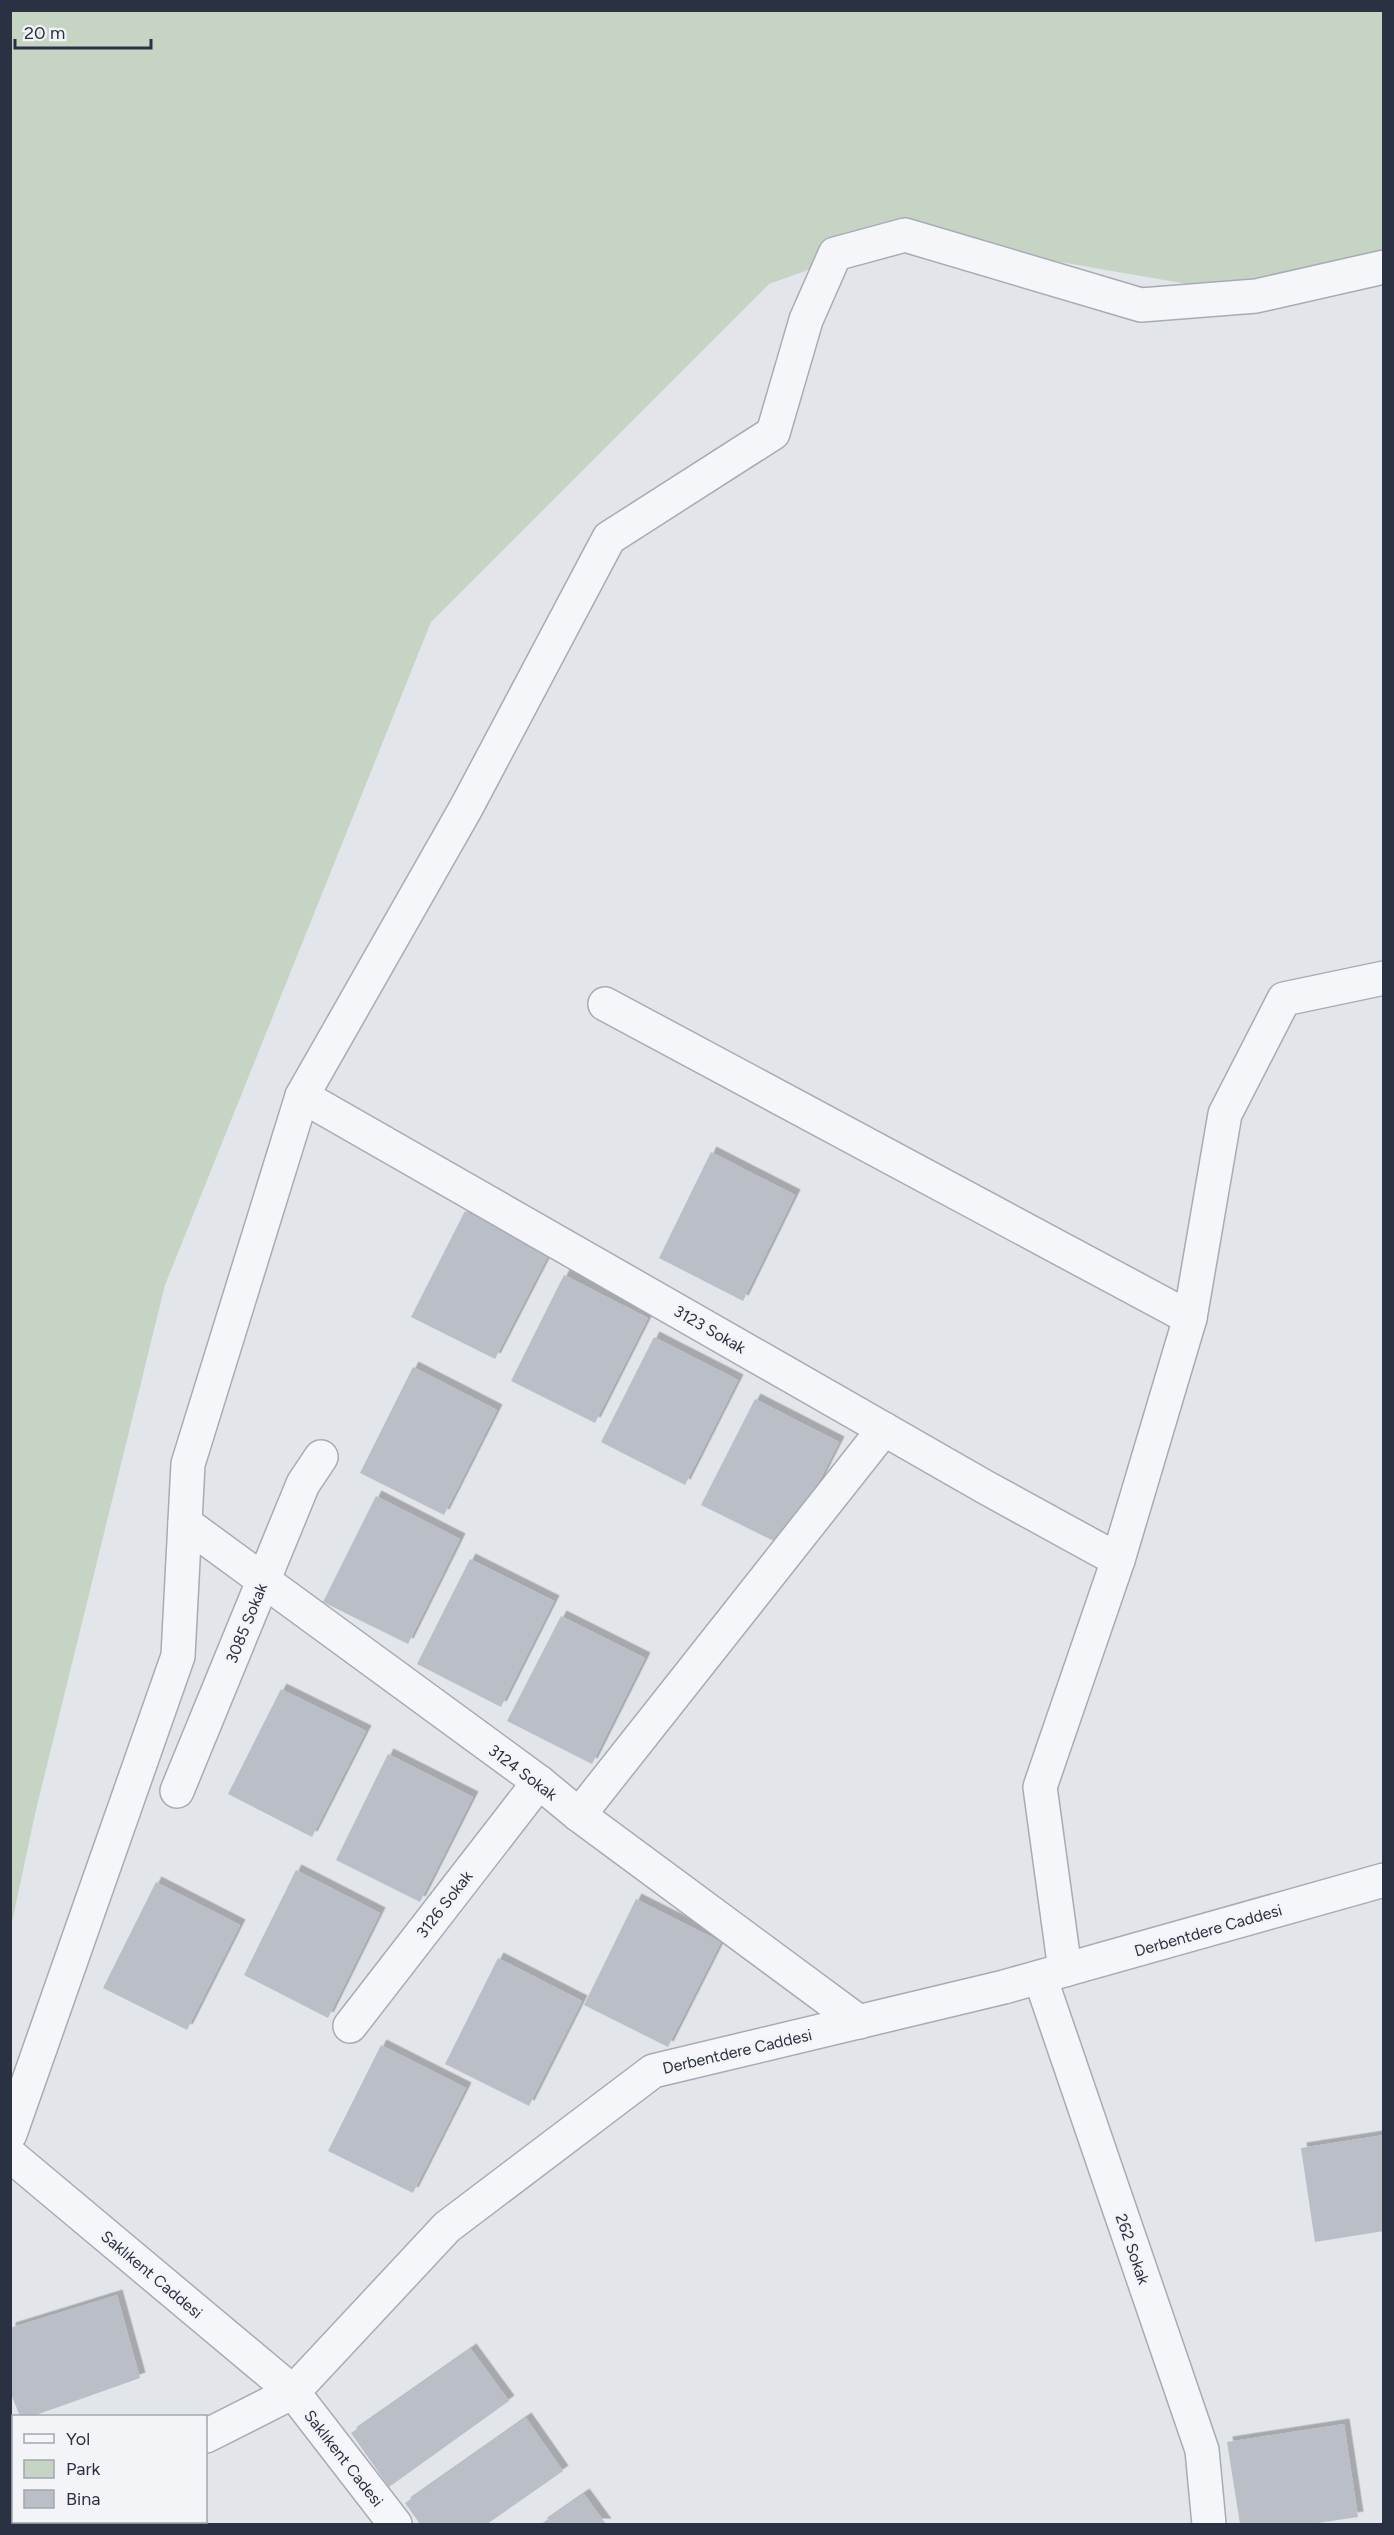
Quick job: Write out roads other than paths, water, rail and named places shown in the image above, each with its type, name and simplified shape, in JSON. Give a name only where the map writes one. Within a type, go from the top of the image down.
[{"type":"street","points":[[10,2134],[178,1656],[188,1464],[302,1096],[466,808],[609,538],[773,433],[806,320],[835,254],[905,235],[1141,305],[1256,296],[1383,267]]},
{"type":"street","name":"262 Sokak","points":[[1209,2524],[1202,2450],[1053,1974],[1040,1787],[1118,1560],[1190,1318],[1225,1114],[1284,999],[1383,978]]},
{"type":"street","points":[[605,1004],[1190,1318]]},
{"type":"street","name":"3123 Sokak","points":[[302,1096],[1118,1560]]},
{"type":"street","points":[[579,1815],[884,1429]]},
{"type":"street","name":"3085 Sokak","points":[[177,1791],[303,1484],[321,1457]]},
{"type":"street","name":"3124 Sokak","points":[[185,1523],[539,1782],[579,1815],[859,2022]]},
{"type":"street","name":"3126 Sokak","points":[[350,2026],[539,1782]]},
{"type":"street","name":"Derbentdere Caddesi","points":[[207,2435],[293,2392],[447,2226],[653,2071],[1053,1974],[1383,1880]]},
{"type":"street","name":"Saklıkent Caddesi","points":[[15,2165],[293,2392]]},
{"type":"street","name":"Saklıkent Cadesi","points":[[293,2392],[395,2524]]}]
